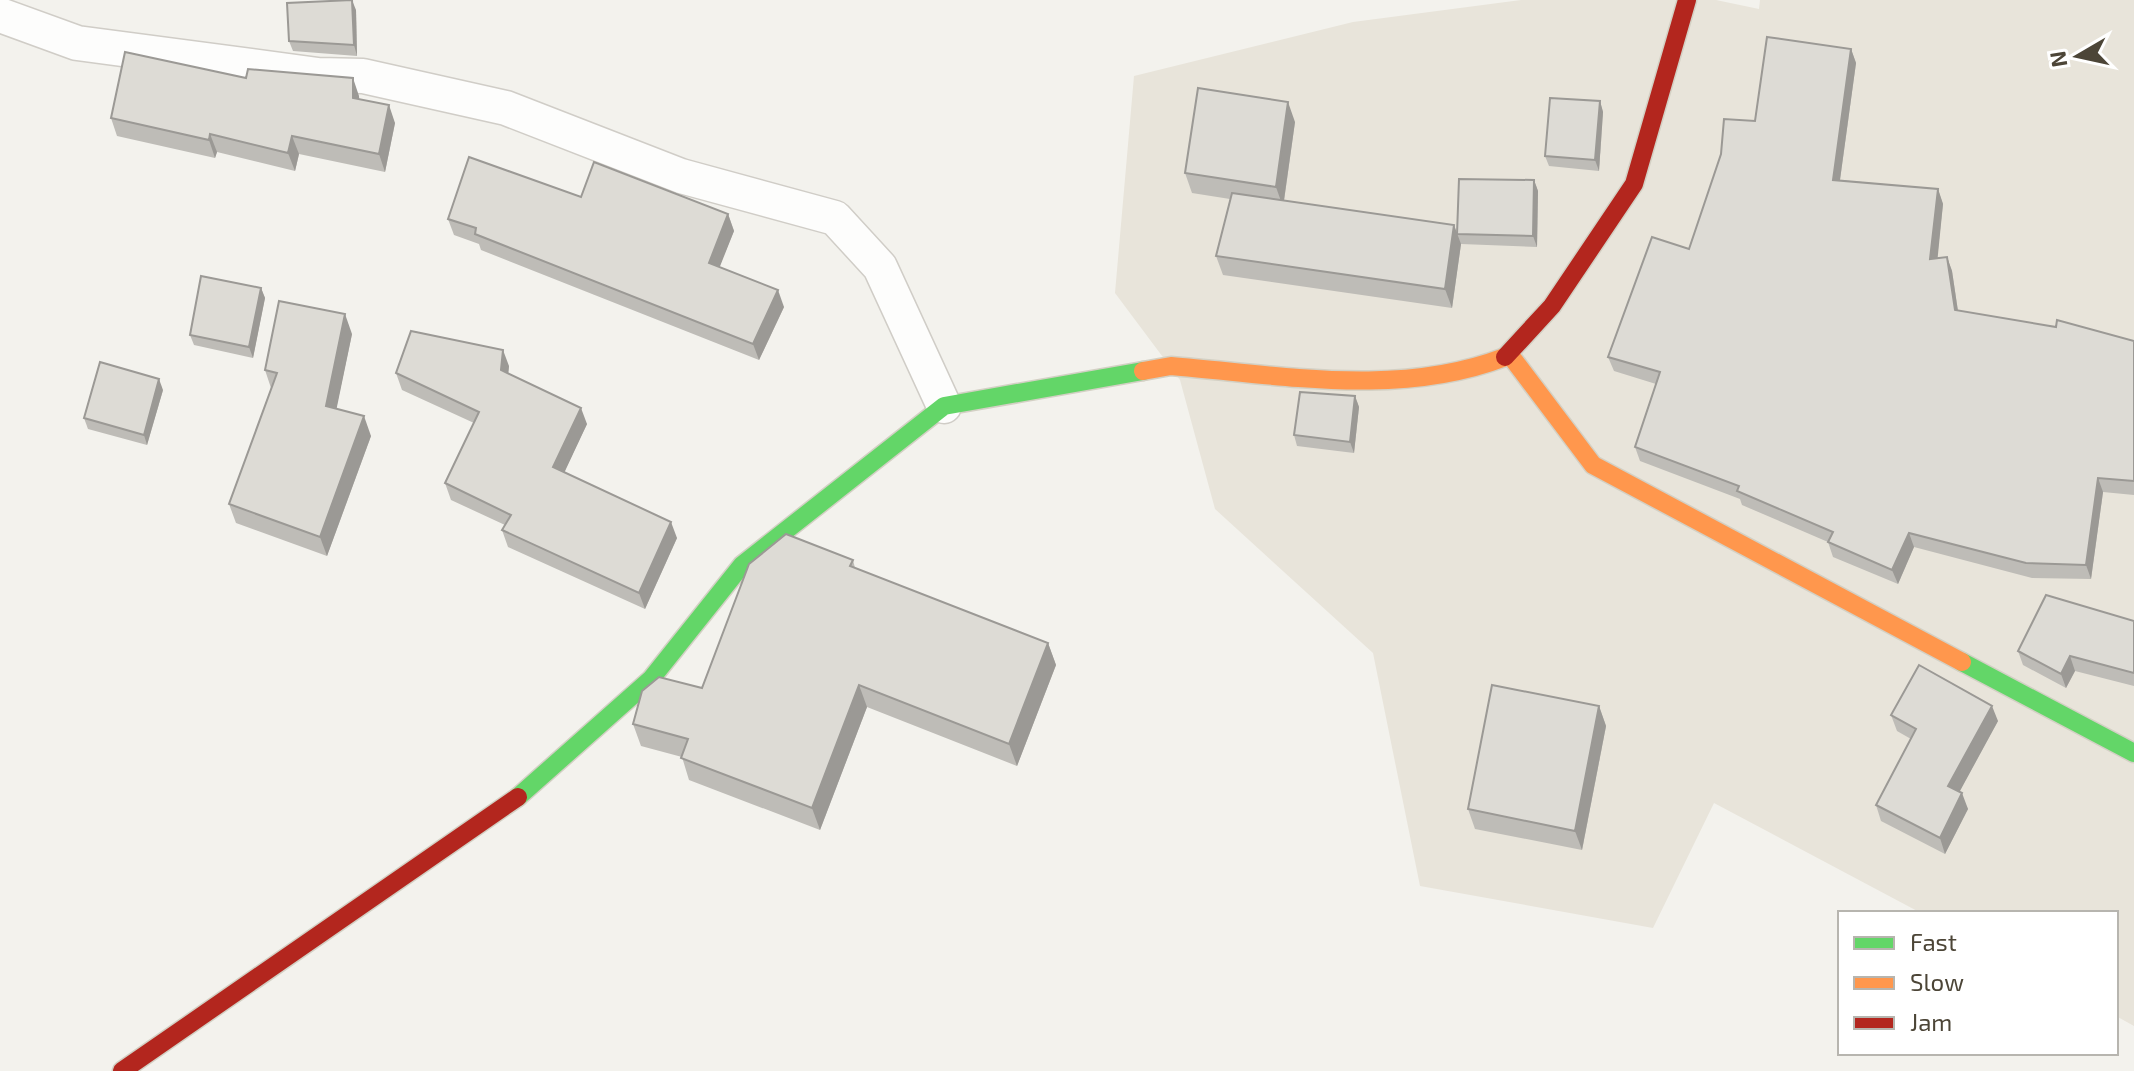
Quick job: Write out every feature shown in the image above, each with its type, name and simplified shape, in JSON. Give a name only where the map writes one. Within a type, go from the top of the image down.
[{"type":"street","points":[[122,1071],[512,802],[651,679],[742,565],[944,406],[1171,366],[1376,383],[1479,367],[1510,355],[1552,306],[1634,184],[1687,0]]},
{"type":"street","points":[[1510,355],[1593,465],[2134,753]]},
{"type":"lane","points":[[0,15],[77,43],[318,75],[363,76],[506,108],[681,176],[835,218],[880,267],[944,406]]},
{"type":"shaded area","points":[[1521,0],[1716,0],[1759,9],[1760,0],[2134,0],[2134,1026],[2118,1017],[2118,911],[1917,911],[1714,803],[1653,928],[1420,886],[1373,653],[1215,509],[1180,380],[1115,293],[1134,76],[1353,22]]},
{"type":"building","points":[[352,0],[354,45],[289,41],[287,3]]},
{"type":"building","points":[[1767,37],[1851,49],[1833,180],[1938,189],[1930,259],[1947,257],[1955,310],[2056,327],[2057,320],[2134,341],[2134,481],[2098,478],[2086,565],[2026,563],[1909,533],[1892,570],[1828,542],[1833,532],[1737,491],[1739,486],[1635,447],[1660,372],[1608,357],[1652,237],[1689,249],[1721,154],[1724,119],[1755,121]]},
{"type":"building","points":[[125,52],[246,78],[248,69],[353,78],[353,98],[389,105],[379,154],[292,136],[288,153],[210,134],[209,140],[111,118]]},
{"type":"building","points":[[1198,88],[1288,102],[1276,187],[1185,173]]},
{"type":"building","points":[[1550,98],[1600,101],[1595,160],[1545,156]]},
{"type":"building","points":[[469,157],[581,197],[594,162],[728,214],[709,263],[778,290],[753,344],[475,234],[476,228],[448,219]]},
{"type":"building","points":[[1459,179],[1534,180],[1533,236],[1457,234]]},
{"type":"building","points":[[1232,193],[1454,225],[1445,289],[1216,256]]},
{"type":"building","points":[[201,276],[261,288],[249,347],[190,335]]},
{"type":"building","points":[[279,301],[345,314],[326,406],[364,416],[320,537],[229,504],[277,373],[265,370]]},
{"type":"building","points":[[411,331],[503,350],[501,370],[581,408],[553,467],[671,522],[639,593],[502,530],[511,515],[445,483],[479,412],[396,373]]},
{"type":"building","points":[[100,362],[159,379],[144,435],[84,418]]},
{"type":"building","points":[[1300,392],[1355,396],[1350,442],[1294,435]]},
{"type":"building","points":[[786,534],[853,560],[850,566],[1048,643],[1009,744],[859,685],[812,808],[681,758],[688,739],[633,724],[642,691],[659,677],[702,688],[749,564]]},
{"type":"building","points":[[2046,595],[2134,621],[2134,673],[2070,656],[2061,674],[2018,651]]},
{"type":"building","points":[[1919,665],[1992,706],[1948,786],[1962,793],[1940,838],[1876,805],[1916,729],[1891,715]]},
{"type":"building","points":[[1492,685],[1599,706],[1575,831],[1468,809]]},
{"type":"traffic: fast","points":[[518,797],[651,679],[742,565],[944,406],[1143,371]]},
{"type":"traffic: fast","points":[[1962,662],[2134,753]]},
{"type":"traffic: slow","points":[[1510,355],[1593,465],[1962,662]]},
{"type":"traffic: slow","points":[[1143,371],[1171,366],[1297,378],[1382,380],[1465,370],[1505,357]]},
{"type":"traffic: jam","points":[[1505,357],[1552,306],[1634,184],[1687,0]]},
{"type":"traffic: jam","points":[[122,1071],[518,797]]}]
